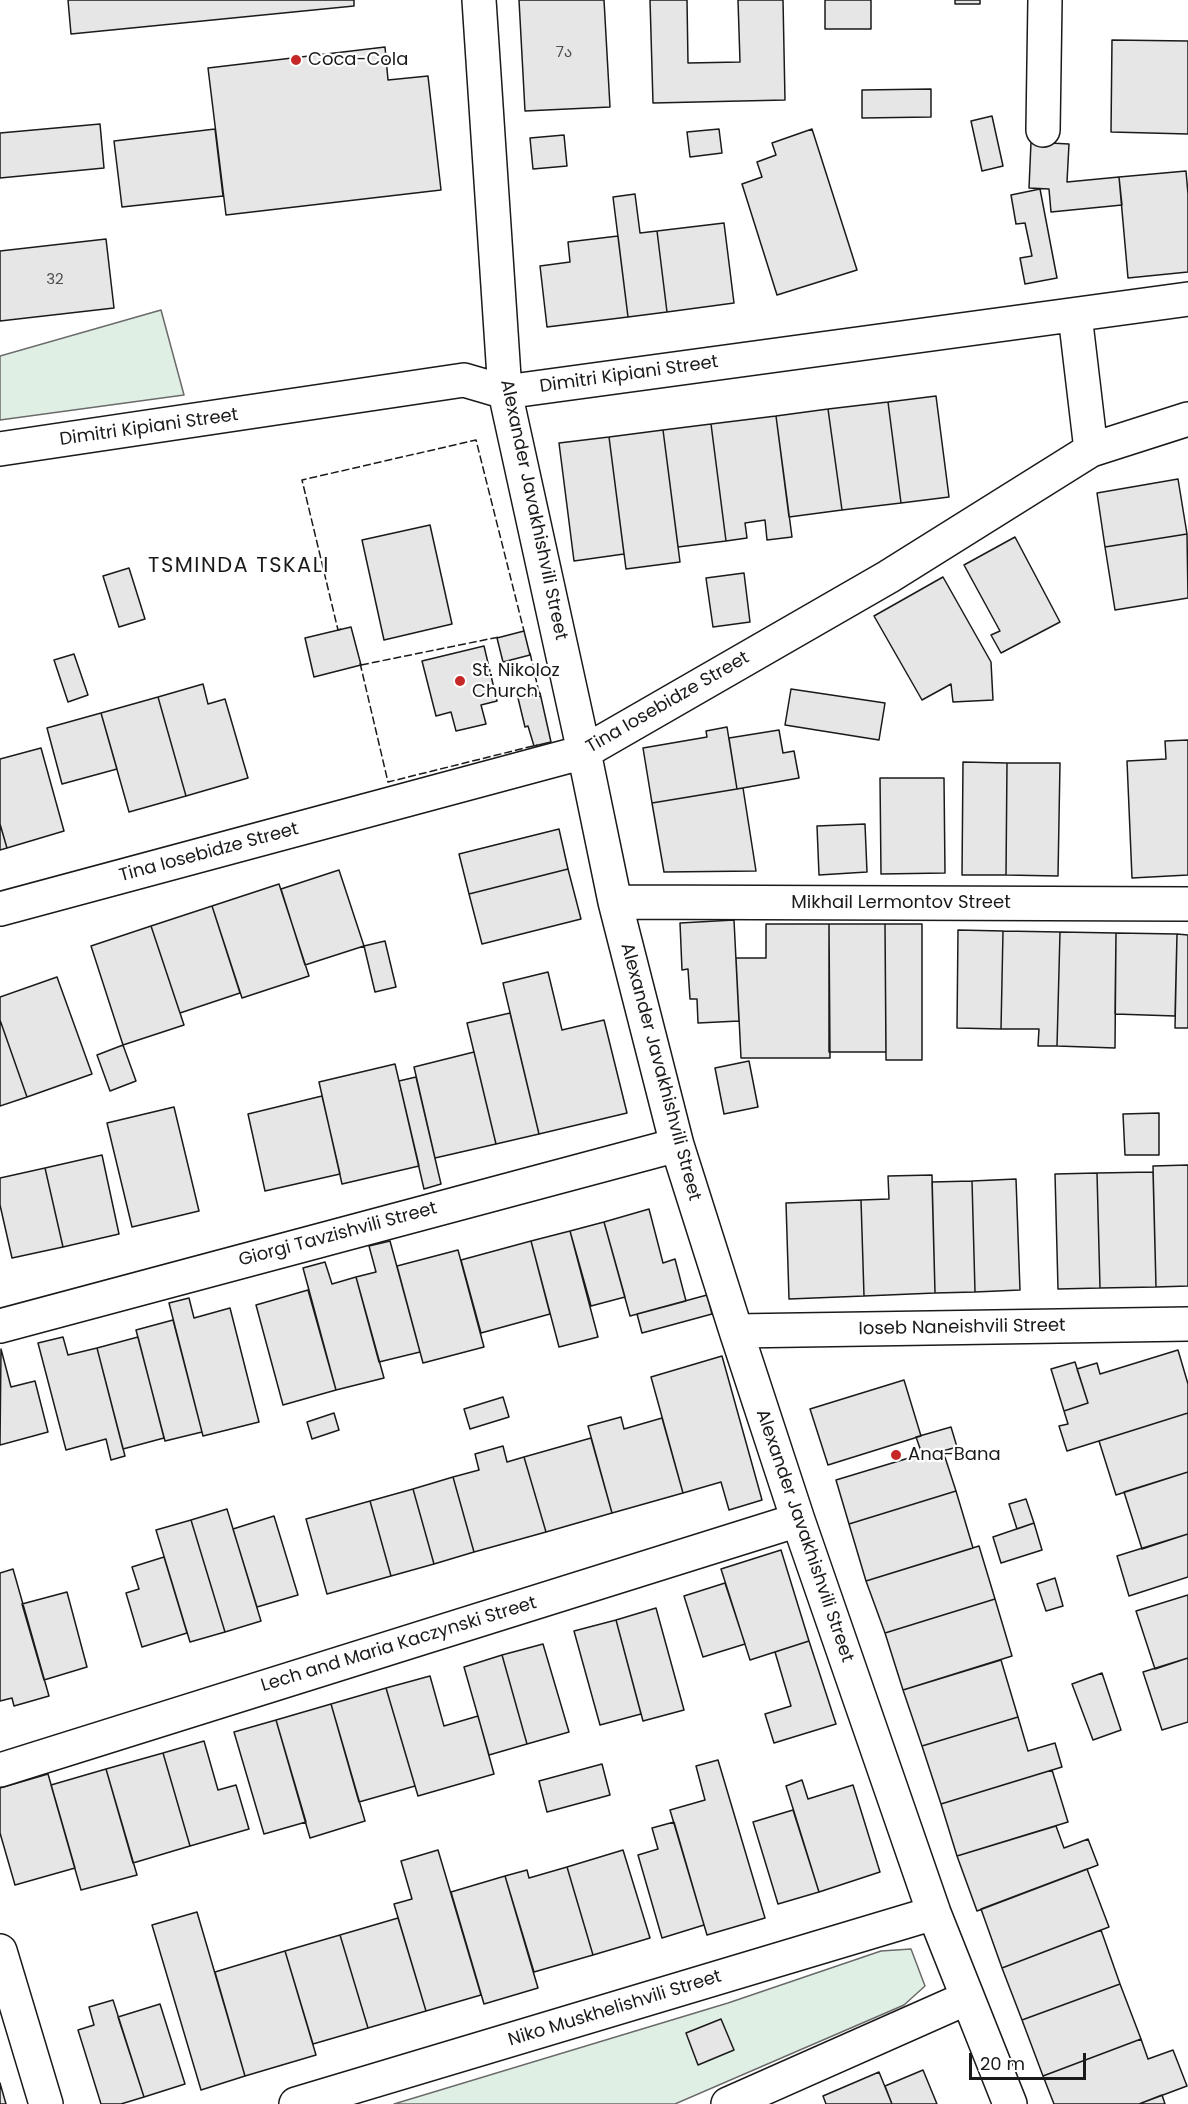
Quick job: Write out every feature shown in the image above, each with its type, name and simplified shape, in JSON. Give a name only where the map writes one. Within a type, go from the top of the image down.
[{"type":"street","name":"Alexander Javakhishvili Street","points":[[479,0],[505,392],[615,902],[677,1145],[736,1332],[798,1520],[934,1913],[1010,2104]]},
{"type":"street","points":[[1043,130],[1045,0]]},
{"type":"street","name":"Dimitri Kipiani Street","points":[[0,449],[464,380],[505,392],[1188,299]]},
{"type":"street","points":[[1075,315],[1091,450]]},
{"type":"street","name":"Tina Iosebidze Street","points":[[0,909],[584,752],[888,577],[1091,450],[1188,419]]},
{"type":"street","name":"Mikhail Lermontov Street","points":[[615,902],[1188,904]]},
{"type":"street","name":"Giorgi Tavzishvili Street","points":[[0,1326],[677,1145]]},
{"type":"street","name":"Ioseb Naneishvili Street","points":[[736,1332],[1188,1324]]},
{"type":"street","name":"Lech and Maria Kaczynski Street","points":[[0,1770],[798,1520]]},
{"type":"street","name":"Niko Muskhelishvili Street","points":[[296,2104],[934,1913]]},
{"type":"street","points":[[0,1951],[46,2104]]},
{"type":"street","points":[[728,2104],[967,1998]]},
{"type":"green space","points":[[161,310],[184,395],[0,420],[0,356]]},
{"type":"green space","points":[[911,1949],[925,1986],[904,2005],[675,2104],[394,2104],[728,2003],[881,1951]]},
{"type":"building","points":[[68,0],[354,0],[354,6],[71,34]]},
{"type":"building","points":[[519,0],[604,0],[610,107],[525,111]]},
{"type":"building","points":[[650,0],[687,0],[688,63],[740,62],[738,0],[783,0],[785,100],[653,103]]},
{"type":"building","points":[[825,0],[871,0],[871,29],[825,29]]},
{"type":"building","points":[[955,0],[980,0],[980,4],[955,4]]},
{"type":"building","points":[[1112,40],[1188,41],[1188,134],[1111,132]]},
{"type":"building","points":[[385,47],[388,80],[428,76],[441,190],[226,215],[208,68]]},
{"type":"building","points":[[931,89],[931,117],[862,118],[862,90]]},
{"type":"building","points":[[992,116],[1003,166],[982,171],[971,121]]},
{"type":"building","points":[[100,124],[104,168],[0,178],[0,133]]},
{"type":"building","points":[[215,129],[223,196],[122,207],[114,141]]},
{"type":"building","points":[[719,129],[722,153],[690,157],[687,132]]},
{"type":"building","points":[[812,129],[857,270],[777,295],[742,184],[762,177],[757,162],[776,155],[772,143]]},
{"type":"building","points":[[564,135],[567,166],[533,169],[530,138]]},
{"type":"building","points":[[1031,142],[1069,144],[1067,182],[1119,177],[1122,205],[1051,212],[1049,189],[1029,188]]},
{"type":"building","points":[[1186,171],[1188,272],[1128,278],[1119,177]]},
{"type":"building","points":[[1040,189],[1057,278],[1025,284],[1020,258],[1032,256],[1025,223],[1016,224],[1011,195]]},
{"type":"building","points":[[635,194],[640,233],[657,231],[667,312],[628,317],[613,197]]},
{"type":"building","points":[[724,223],[734,303],[667,312],[657,231]]},
{"type":"building","points":[[618,236],[628,317],[547,327],[540,266],[570,262],[568,242]]},
{"type":"building","points":[[106,239],[114,308],[0,321],[0,251]]},
{"type":"building","points":[[936,396],[949,497],[901,503],[888,402]]},
{"type":"building","points":[[888,402],[901,503],[842,510],[828,409]]},
{"type":"building","points":[[828,409],[842,510],[789,517],[776,416]]},
{"type":"building","points":[[776,416],[792,537],[767,540],[765,520],[745,523],[747,538],[726,541],[711,424]]},
{"type":"building","points":[[711,424],[726,541],[678,547],[663,430]]},
{"type":"building","points":[[663,430],[680,562],[626,569],[609,437]]},
{"type":"building","points":[[609,437],[624,554],[574,561],[559,443]]},
{"type":"building","points":[[1178,479],[1187,534],[1105,547],[1097,493]]},
{"type":"building","points":[[430,525],[452,624],[384,640],[362,540]]},
{"type":"building","points":[[1187,534],[1188,598],[1115,610],[1105,547]]},
{"type":"building","points":[[1015,537],[1060,622],[1001,653],[991,635],[1000,631],[964,565]]},
{"type":"building","points":[[129,568],[145,619],[119,627],[103,576]]},
{"type":"building","points":[[744,573],[750,622],[713,627],[706,578]]},
{"type":"building","points":[[943,577],[991,662],[993,700],[953,702],[951,684],[922,700],[874,616]]},
{"type":"building","points":[[351,627],[361,665],[314,677],[305,638]]},
{"type":"building","points":[[524,631],[530,655],[503,662],[497,638]]},
{"type":"building","name":"St. Nikoloz Church","points":[[484,646],[497,701],[481,705],[486,724],[456,731],[451,712],[436,716],[422,661]]},
{"type":"building","points":[[74,654],[88,695],[68,702],[54,660]]},
{"type":"building","points":[[203,684],[208,704],[225,699],[248,778],[186,796],[158,697]]},
{"type":"building","points":[[791,689],[885,703],[879,740],[785,725]]},
{"type":"building","points":[[540,693],[551,742],[534,746],[528,726],[525,727],[518,698]]},
{"type":"building","points":[[158,697],[186,796],[129,812],[101,713]]},
{"type":"building","points":[[101,713],[117,769],[62,784],[47,728]]},
{"type":"building","points":[[727,727],[737,789],[652,803],[643,748],[707,737],[706,731]]},
{"type":"building","points":[[779,730],[783,753],[794,751],[799,778],[737,789],[729,738]]},
{"type":"building","points":[[1188,740],[1188,875],[1132,878],[1127,761],[1166,759],[1165,741]]},
{"type":"building","points":[[41,748],[64,831],[7,848],[0,824],[0,759]]},
{"type":"building","points":[[963,762],[1007,763],[1006,875],[962,875]]},
{"type":"building","points":[[1007,763],[1060,763],[1058,876],[1006,875]]},
{"type":"building","points":[[880,778],[944,778],[945,873],[881,874]]},
{"type":"building","points":[[743,788],[756,871],[664,872],[652,803]]},
{"type":"building","points":[[0,824],[7,848],[0,850]]},
{"type":"building","points":[[865,824],[867,872],[819,875],[817,826]]},
{"type":"building","points":[[559,829],[568,869],[469,894],[459,854]]},
{"type":"building","points":[[568,869],[581,919],[482,944],[469,894]]},
{"type":"building","points":[[339,870],[364,946],[305,965],[281,889]]},
{"type":"building","points":[[279,884],[309,976],[242,998],[212,906]]},
{"type":"building","points":[[212,906],[240,993],[180,1013],[151,926]]},
{"type":"building","points":[[734,920],[739,1021],[698,1023],[697,999],[690,999],[688,969],[682,970],[680,923]]},
{"type":"building","points":[[766,924],[829,924],[830,1058],[741,1058],[736,958],[766,958]]},
{"type":"building","points":[[829,924],[885,924],[886,1052],[829,1052]]},
{"type":"building","points":[[885,924],[922,924],[922,1060],[886,1060]]},
{"type":"building","points":[[151,926],[184,1025],[123,1045],[91,946]]},
{"type":"building","points":[[958,930],[1003,931],[1001,1029],[957,1028]]},
{"type":"building","points":[[1003,931],[1060,932],[1057,1046],[1038,1046],[1039,1029],[1001,1029]]},
{"type":"building","points":[[1060,932],[1116,933],[1115,1048],[1057,1046]]},
{"type":"building","points":[[1116,933],[1177,934],[1175,1016],[1115,1014]]},
{"type":"building","points":[[1177,934],[1188,935],[1188,1028],[1175,1028]]},
{"type":"building","points":[[385,941],[396,987],[375,992],[364,946]]},
{"type":"building","points":[[548,972],[562,1030],[604,1020],[627,1113],[539,1134],[503,983]]},
{"type":"building","points":[[57,977],[92,1074],[27,1097],[0,1020],[0,997]]},
{"type":"building","points":[[510,1013],[539,1134],[496,1144],[467,1023]]},
{"type":"building","points":[[0,1020],[27,1097],[0,1106]]},
{"type":"building","points":[[123,1045],[136,1081],[110,1091],[97,1055]]},
{"type":"building","points":[[474,1052],[496,1144],[435,1158],[414,1067]]},
{"type":"building","points":[[749,1061],[758,1107],[724,1114],[715,1068]]},
{"type":"building","points":[[395,1064],[419,1166],[342,1184],[319,1082]]},
{"type":"building","points":[[416,1077],[441,1184],[424,1189],[399,1081]]},
{"type":"building","points":[[322,1096],[340,1174],[265,1191],[248,1114]]},
{"type":"building","points":[[174,1107],[199,1211],[132,1227],[107,1123]]},
{"type":"building","points":[[1159,1113],[1159,1155],[1125,1155],[1123,1114]]},
{"type":"building","points":[[102,1155],[119,1234],[63,1247],[45,1168]]},
{"type":"building","points":[[1188,1165],[1188,1286],[1156,1287],[1153,1166]]},
{"type":"building","points":[[45,1168],[63,1247],[12,1258],[0,1205],[0,1178]]},
{"type":"building","points":[[1153,1172],[1156,1287],[1100,1288],[1097,1173]]},
{"type":"building","points":[[1097,1173],[1100,1288],[1058,1289],[1055,1174]]},
{"type":"building","points":[[932,1175],[935,1293],[864,1296],[861,1200],[889,1199],[888,1176]]},
{"type":"building","points":[[1016,1179],[1020,1290],[975,1292],[972,1181]]},
{"type":"building","points":[[972,1181],[975,1292],[935,1293],[932,1182]]},
{"type":"building","points":[[861,1200],[864,1296],[789,1299],[786,1203]]},
{"type":"building","points":[[649,1209],[663,1263],[675,1259],[686,1301],[630,1316],[604,1222]]},
{"type":"building","points":[[604,1222],[625,1297],[591,1306],[570,1231]]},
{"type":"building","points":[[570,1231],[598,1337],[559,1347],[531,1241]]},
{"type":"building","points":[[390,1241],[420,1352],[379,1362],[356,1277],[376,1272],[369,1246]]},
{"type":"building","points":[[531,1241],[550,1314],[481,1333],[461,1260]]},
{"type":"building","points":[[458,1250],[484,1347],[423,1363],[397,1266]]},
{"type":"building","points":[[325,1262],[332,1284],[356,1277],[384,1378],[336,1390],[303,1268]]},
{"type":"building","points":[[308,1290],[336,1390],[283,1405],[256,1305]]},
{"type":"building","points":[[707,1295],[712,1314],[642,1333],[637,1314]]},
{"type":"building","points":[[189,1298],[194,1318],[230,1308],[259,1422],[203,1436],[169,1303]]},
{"type":"building","points":[[173,1320],[202,1432],[165,1441],[136,1330]]},
{"type":"building","points":[[63,1337],[68,1355],[97,1348],[125,1456],[111,1460],[106,1439],[66,1450],[38,1343]]},
{"type":"building","points":[[138,1337],[164,1438],[123,1449],[97,1348]]},
{"type":"building","points":[[1,1349],[11,1387],[35,1381],[48,1432],[0,1445]]},
{"type":"building","points":[[1178,1350],[1188,1384],[1188,1413],[1067,1451],[1059,1426],[1068,1424],[1064,1411],[1088,1403],[1077,1369],[1097,1363],[1100,1374]]},
{"type":"building","points":[[722,1356],[762,1500],[729,1510],[721,1482],[683,1493],[651,1377]]},
{"type":"building","points":[[1075,1362],[1088,1403],[1064,1411],[1051,1369]]},
{"type":"building","points":[[904,1380],[921,1436],[828,1465],[810,1409]]},
{"type":"building","points":[[503,1397],[509,1417],[470,1429],[464,1409]]},
{"type":"building","points":[[334,1413],[339,1430],[312,1439],[307,1422]]},
{"type":"building","points":[[1188,1413],[1188,1472],[1116,1495],[1099,1441]]},
{"type":"building","points":[[621,1417],[624,1429],[662,1418],[683,1493],[612,1513],[588,1426]]},
{"type":"building","points":[[951,1427],[957,1447],[943,1451],[956,1491],[849,1524],[836,1480],[922,1454],[916,1437]]},
{"type":"building","points":[[591,1438],[612,1513],[546,1532],[524,1457]]},
{"type":"building","points":[[503,1446],[507,1462],[524,1457],[546,1532],[474,1552],[453,1477],[479,1470],[475,1454]]},
{"type":"building","points":[[1188,1472],[1188,1534],[1142,1549],[1124,1492]]},
{"type":"building","points":[[453,1477],[474,1552],[434,1564],[413,1489]]},
{"type":"building","points":[[413,1489],[434,1564],[391,1576],[370,1501]]},
{"type":"building","points":[[956,1491],[973,1548],[866,1581],[849,1524]]},
{"type":"building","points":[[1026,1499],[1034,1523],[1017,1529],[1009,1504]]},
{"type":"building","points":[[370,1501],[391,1576],[327,1594],[306,1519]]},
{"type":"building","points":[[227,1509],[261,1621],[225,1632],[191,1520]]},
{"type":"building","points":[[274,1516],[298,1595],[257,1607],[233,1529]]},
{"type":"building","points":[[191,1520],[225,1632],[190,1642],[156,1530]]},
{"type":"building","points":[[1034,1523],[1042,1550],[1001,1563],[993,1537]]},
{"type":"building","points":[[1188,1534],[1188,1577],[1129,1596],[1117,1556]]},
{"type":"building","points":[[979,1546],[995,1599],[885,1633],[866,1581]]},
{"type":"building","points":[[781,1550],[809,1641],[750,1660],[721,1569]]},
{"type":"building","points":[[164,1557],[187,1633],[142,1647],[126,1593],[139,1589],[132,1567]]},
{"type":"building","points":[[13,1569],[49,1696],[14,1706],[12,1698],[0,1701],[0,1573]]},
{"type":"building","points":[[1055,1578],[1063,1606],[1046,1611],[1037,1584]]},
{"type":"building","points":[[725,1583],[745,1644],[703,1657],[684,1596]]},
{"type":"building","points":[[67,1592],[87,1667],[44,1680],[22,1604]]},
{"type":"building","points":[[1188,1595],[1188,1658],[1155,1669],[1136,1611]]},
{"type":"building","points":[[995,1599],[1012,1656],[903,1690],[885,1633]]},
{"type":"building","points":[[656,1608],[684,1710],[643,1721],[616,1620]]},
{"type":"building","points":[[616,1620],[641,1714],[600,1725],[574,1631]]},
{"type":"building","points":[[809,1641],[836,1724],[774,1743],[765,1714],[791,1706],[775,1652]]},
{"type":"building","points":[[543,1644],[569,1732],[527,1744],[502,1655]]},
{"type":"building","points":[[502,1655],[527,1744],[489,1755],[464,1667]]},
{"type":"building","points":[[1188,1658],[1188,1722],[1162,1730],[1143,1672]]},
{"type":"building","points":[[1001,1660],[1018,1717],[922,1746],[903,1690]]},
{"type":"building","points":[[1102,1673],[1121,1730],[1093,1740],[1072,1684]]},
{"type":"building","points":[[430,1676],[444,1726],[478,1716],[494,1774],[418,1796],[386,1688]]},
{"type":"building","points":[[386,1688],[415,1786],[359,1802],[331,1704]]},
{"type":"building","points":[[331,1704],[365,1821],[310,1838],[276,1720]]},
{"type":"building","points":[[1018,1717],[1028,1751],[1055,1743],[1062,1767],[941,1804],[922,1746]]},
{"type":"building","points":[[276,1720],[306,1822],[264,1834],[234,1732]]},
{"type":"building","points":[[204,1741],[218,1790],[236,1785],[249,1829],[190,1846],[163,1753]]},
{"type":"building","points":[[163,1753],[190,1846],[133,1863],[106,1769]]},
{"type":"building","points":[[718,1760],[765,1918],[707,1935],[670,1810],[705,1800],[696,1766]]},
{"type":"building","points":[[602,1764],[610,1795],[547,1812],[539,1781]]},
{"type":"building","points":[[106,1769],[137,1875],[81,1890],[51,1785]]},
{"type":"building","points":[[1052,1770],[1068,1822],[957,1856],[941,1804]]},
{"type":"building","points":[[48,1774],[75,1868],[15,1885],[0,1833],[0,1788]]},
{"type":"building","points":[[802,1780],[808,1799],[853,1785],[880,1872],[819,1892],[786,1786]]},
{"type":"building","points":[[793,1810],[819,1892],[778,1904],[753,1822]]},
{"type":"building","points":[[674,1822],[704,1925],[662,1938],[638,1855],[658,1849],[652,1828]]},
{"type":"building","points":[[1056,1826],[1064,1848],[1088,1839],[1098,1865],[977,1911],[957,1856]]},
{"type":"building","points":[[438,1850],[481,1995],[426,2011],[394,1904],[412,1899],[401,1861]]},
{"type":"building","points":[[623,1850],[650,1938],[593,1955],[567,1867]]},
{"type":"building","points":[[567,1867],[593,1955],[534,1972],[505,1876],[527,1870],[529,1878]]},
{"type":"building","points":[[1087,1869],[1109,1927],[1002,1968],[981,1909]]},
{"type":"building","points":[[505,1876],[538,1988],[484,2004],[451,1892]]},
{"type":"building","points":[[197,1912],[245,2076],[201,2090],[152,1925]]},
{"type":"building","points":[[398,1918],[426,2011],[368,2028],[340,1935]]},
{"type":"building","points":[[1101,1930],[1120,1984],[1022,2020],[1002,1968]]},
{"type":"building","points":[[340,1935],[368,2028],[313,2044],[285,1951]]},
{"type":"building","points":[[285,1951],[316,2055],[245,2076],[215,1972]]},
{"type":"building","points":[[1120,1984],[1141,2039],[1043,2076],[1022,2020]]},
{"type":"building","points":[[113,2000],[144,2097],[121,2104],[101,2104],[78,2030],[94,2025],[89,2007]]},
{"type":"building","points":[[160,2004],[185,2084],[144,2097],[118,2017]]},
{"type":"building","points":[[721,2019],[734,2050],[698,2065],[686,2033]]},
{"type":"building","points":[[1141,2039],[1148,2059],[1173,2050],[1187,2086],[1139,2104],[1054,2104],[1043,2076]]},
{"type":"building","points":[[923,2070],[937,2104],[892,2104],[885,2086]]},
{"type":"building","points":[[879,2072],[892,2104],[826,2104],[823,2096]]},
{"type":"building","points":[[0,2083],[6,2104],[0,2104]]},
{"type":"building","points":[[1162,2095],[1165,2104],[1139,2104]]},
{"type":"fence","points":[[341,629],[338,630],[302,480],[476,440],[524,631]]},
{"type":"fence","points":[[361,665],[499,637]]},
{"type":"fence","points":[[530,653],[540,697]]},
{"type":"fence","points":[[360,663],[388,782],[537,745]]},
{"type":"place","name":"Coca-Cola","points":[[296,60]]},
{"type":"place","name":"St. Nikoloz Church","points":[[460,681]]},
{"type":"place","name":"Ana-Bana","points":[[896,1455]]},
{"type":"district","name":"TSMINDA TSKALI","points":[[239,567]]}]
